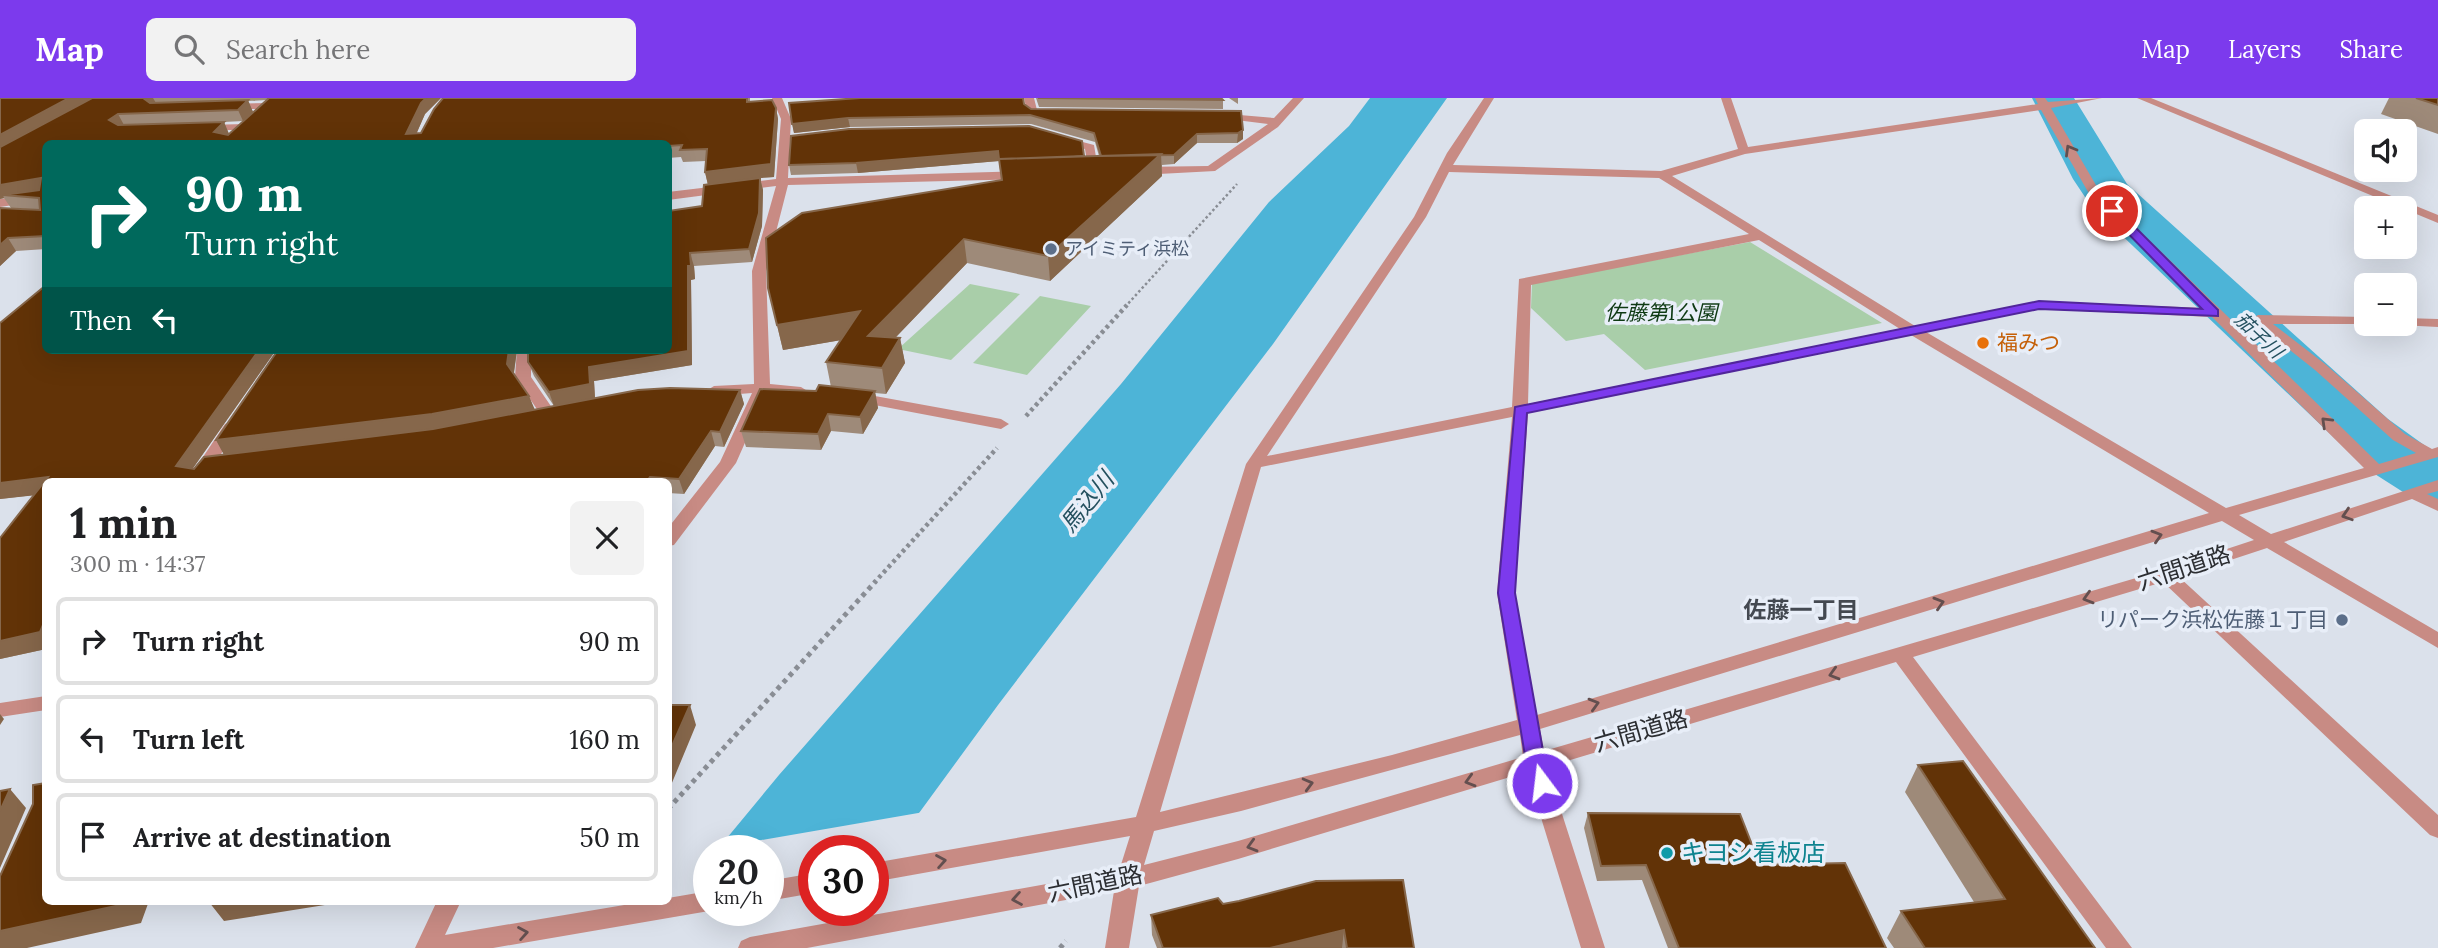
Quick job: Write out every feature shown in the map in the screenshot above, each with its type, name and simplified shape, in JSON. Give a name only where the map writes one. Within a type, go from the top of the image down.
[{"type":"street","points":[[1029,98],[1032,118],[1059,113]]},
{"type":"street","points":[[1081,173],[1211,169],[1276,121],[1299,98]]},
{"type":"street","points":[[1117,948],[1128,878],[1147,823],[1254,464],[1420,217],[1445,168],[1489,98]]},
{"type":"street","points":[[1726,98],[1744,151]]},
{"type":"street","points":[[1445,168],[1662,175],[1744,151],[2037,103],[2075,102],[2097,98]]},
{"type":"street","points":[[2142,98],[2438,219]]},
{"type":"street","points":[[207,107],[275,102]]},
{"type":"street","points":[[231,140],[275,102]]},
{"type":"street","points":[[2037,103],[2095,194],[2375,469]]},
{"type":"street","points":[[672,536],[728,463],[762,388],[759,271],[792,139],[784,104]]},
{"type":"street","points":[[1226,104],[1243,115]]},
{"type":"street","points":[[1203,115],[1243,115],[1276,121]]},
{"type":"street","points":[[192,129],[246,127]]},
{"type":"street","points":[[1042,134],[1090,147],[1107,172]]},
{"type":"street","points":[[672,196],[782,182],[1040,174]]},
{"type":"street","points":[[1662,175],[1914,331],[2438,641]]},
{"type":"street","points":[[0,203],[42,197]]},
{"type":"street","points":[[1593,948],[1535,762],[1506,593],[1520,410],[1524,282],[1762,236]]},
{"type":"street","points":[[1254,464],[2039,305],[2214,313]]},
{"type":"street","points":[[2354,321],[2258,319],[2320,367],[2399,437],[2432,453]]},
{"type":"street","points":[[2417,322],[2438,323]]},
{"type":"street","points":[[524,354],[523,377],[549,415]]},
{"type":"street","points":[[695,393],[762,388],[813,393]]},
{"type":"street","points":[[839,396],[877,400],[1001,424]]},
{"type":"street","points":[[197,478],[241,413]]},
{"type":"street","name":"六間道路","points":[[889,870],[1087,836],[1241,802],[1874,623],[2432,453]]},
{"type":"street","points":[[205,465],[232,461]]},
{"type":"street","name":"六間道路","points":[[750,948],[1084,887],[1251,846],[2166,575],[2438,485]]},
{"type":"street","points":[[2412,493],[2438,506]]},
{"type":"street","points":[[2166,575],[2438,829]]},
{"type":"street","points":[[1900,654],[2120,948]]},
{"type":"street","points":[[0,710],[42,705]]},
{"type":"street","points":[[430,948],[693,904]]},
{"type":"street","points":[[430,948],[447,905]]},
{"type":"path","points":[[1022,420],[1245,175]]},
{"type":"path","points":[[672,805],[1003,441]]},
{"type":"path","points":[[1060,948],[1066,941]]},
{"type":"green space","name":"佐藤第1公園","points":[[1750,242],[1882,323],[1645,370],[1604,334],[1566,341],[1531,308],[1532,283]]},
{"type":"green space","points":[[970,284],[1020,294],[951,360],[898,349]]},
{"type":"green space","points":[[1040,296],[1091,306],[1027,375],[973,363]]},
{"type":"water","name":"馬込川","points":[[1370,98],[1447,98],[1273,344],[998,705],[889,854],[889,835],[798,835],[798,913],[784,916],[784,835],[729,835],[1121,384],[1269,202],[1349,126]]},
{"type":"water","points":[[693,918],[693,926],[739,926],[637,948]]},
{"type":"pier","points":[[924,812],[889,858],[889,835],[798,835],[798,926],[841,926],[825,948],[634,948],[669,905],[672,905],[672,901],[693,875],[693,926],[784,926],[784,836]]},
{"type":"building","points":[[0,98],[69,98],[0,135]]},
{"type":"building","points":[[92,98],[143,98],[150,103],[248,100],[238,110],[118,114],[109,120],[118,125],[224,122],[214,132],[228,135],[269,98],[426,98],[406,134],[421,133],[443,98],[747,98],[747,102],[772,100],[776,108],[771,164],[705,172],[707,149],[680,150],[682,145],[672,146],[672,140],[42,140],[42,236],[8,238],[0,245],[0,208],[40,210],[39,198],[3,195],[39,190],[41,178],[0,185],[0,147]]},
{"type":"building","points":[[860,98],[1023,98],[1024,104],[1031,109],[1241,111],[1243,130],[1238,133],[1197,134],[1174,155],[1101,156],[1094,133],[1030,115],[848,118],[792,124],[789,103]]},
{"type":"building","points":[[1038,98],[1221,98],[1223,100]]},
{"type":"building","points":[[2416,98],[2438,98],[2438,105]]},
{"type":"building","points":[[1029,126],[1082,141],[1084,156],[999,159],[998,151],[856,163],[789,165],[791,136],[849,129]]},
{"type":"building","points":[[1161,154],[1048,256],[964,239],[868,336],[900,338],[882,368],[826,362],[860,311],[777,325],[768,288],[766,238],[802,213],[1002,180],[999,159]]},
{"type":"building","points":[[760,178],[759,213],[749,249],[690,253],[688,351],[672,354],[672,210],[702,206],[704,185]]},
{"type":"building","points":[[42,288],[42,354],[256,354],[176,466],[194,469],[204,457],[433,429],[638,390],[740,390],[720,432],[711,431],[679,479],[48,477],[0,483],[0,323]]},
{"type":"building","points":[[275,354],[508,354],[507,364],[529,396],[432,414],[216,440]]},
{"type":"building","points":[[528,354],[669,354],[589,367],[590,384],[549,392],[528,362]]},
{"type":"building","points":[[819,385],[875,391],[860,417],[828,414],[818,434],[741,431],[760,389],[816,391]]},
{"type":"building","points":[[42,485],[42,627],[40,632],[0,641],[0,538]]},
{"type":"building","points":[[672,705],[690,705],[672,746]]},
{"type":"building","points":[[1963,761],[2095,948],[1925,948],[1901,911],[2005,899],[1918,765]]},
{"type":"building","points":[[42,784],[42,905],[120,905],[0,931],[0,876],[33,804],[33,785]]},
{"type":"building","points":[[10,789],[0,811],[0,791]]},
{"type":"building","points":[[1588,813],[1740,814],[1760,865],[1845,863],[1886,948],[1679,948],[1646,865],[1601,866]]},
{"type":"building","points":[[1403,880],[1414,948],[1347,948],[1344,930],[1270,948],[1163,948],[1151,915],[1218,898],[1223,904],[1239,901],[1316,881]]},
{"type":"waterway","name":"茄子川","points":[[2053,98],[2097,179],[2109,195],[2365,433],[2391,455],[2438,484]]},
{"type":"place","name":"アイミティ浜松","points":[[1051,249]]},
{"type":"place","name":"福みつ","points":[[1983,343]]},
{"type":"place","name":"リパーク浜松佐藤１丁目","points":[[2342,620]]},
{"type":"place","name":"キヨシ看板店","points":[[1667,853]]},
{"type":"district","name":"佐藤一丁目","points":[[1801,610]]},
{"type":"route","points":[[1542,783],[1535,762],[1506,593],[1520,410],[2039,305],[2214,313],[2112,211]]}]
